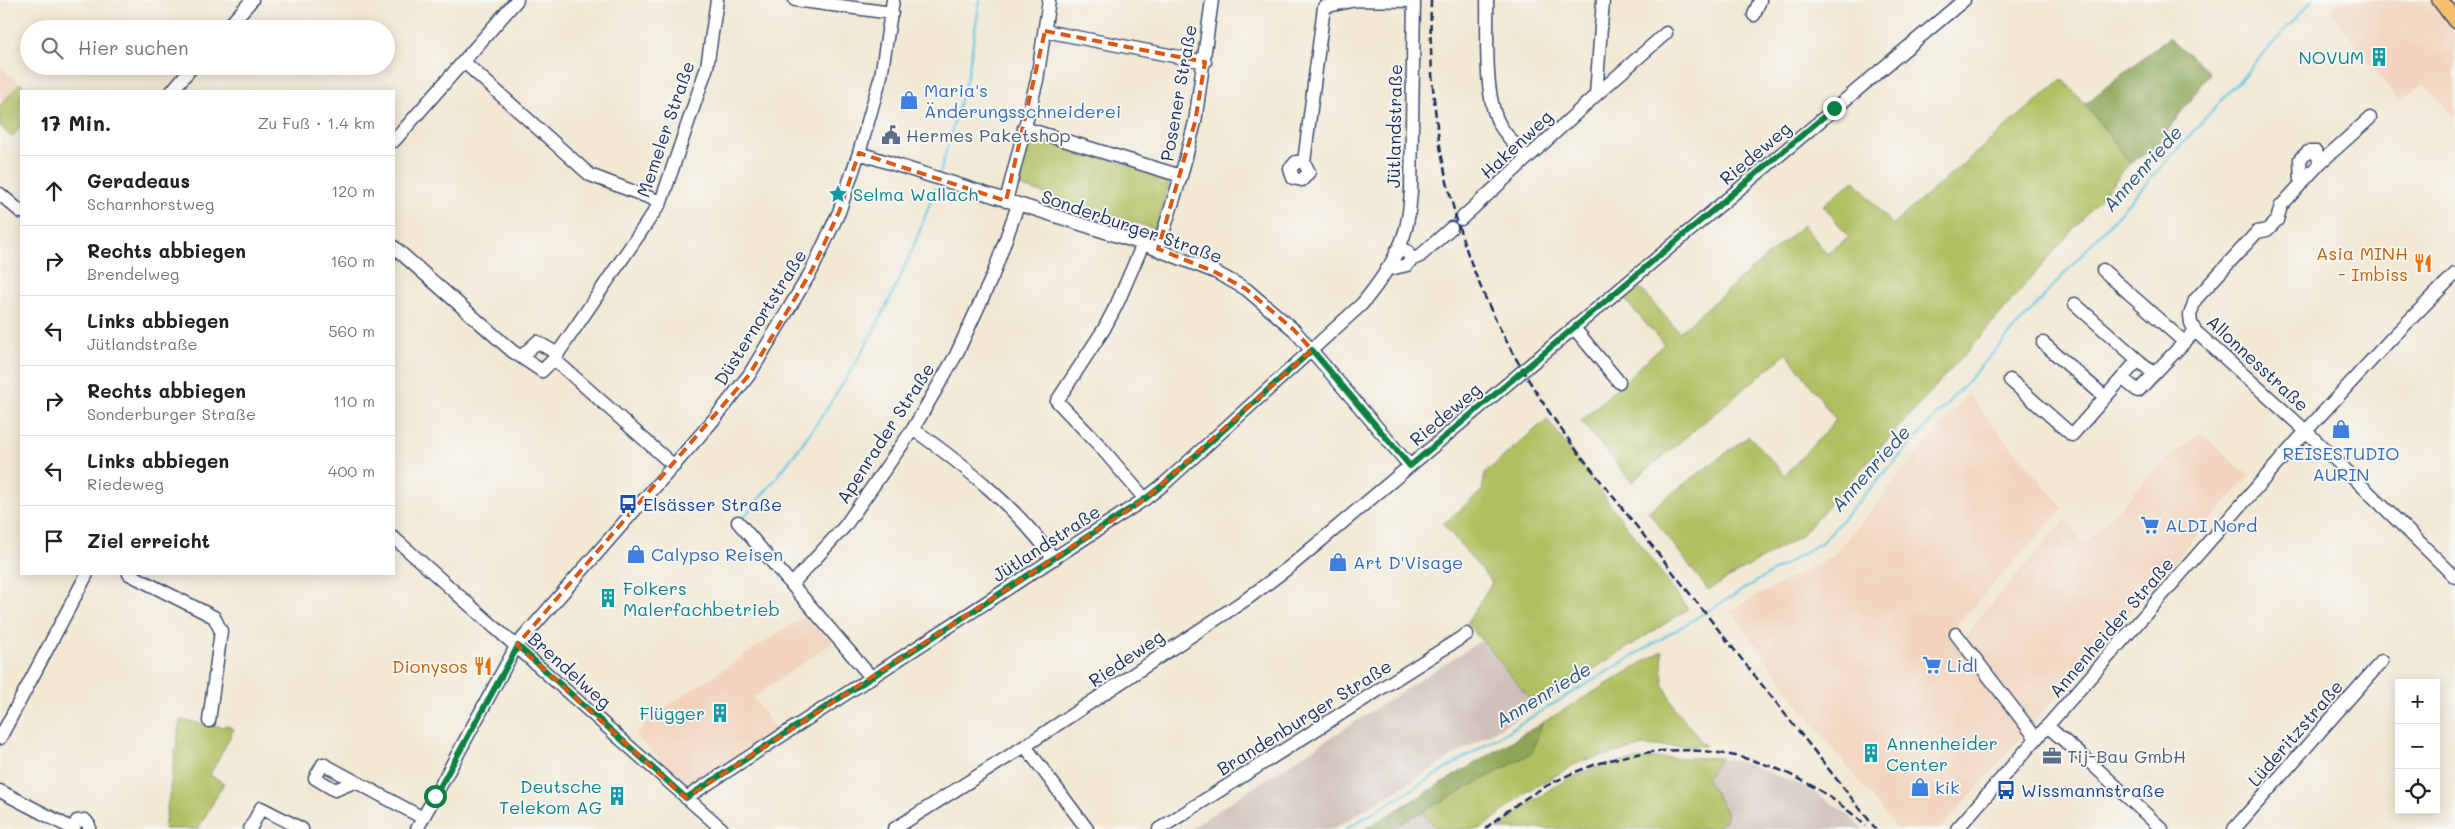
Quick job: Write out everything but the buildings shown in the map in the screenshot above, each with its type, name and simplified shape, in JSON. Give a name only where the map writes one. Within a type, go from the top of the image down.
[{"type":"main road","points":[[2440,0],[2455,20]]},
{"type":"street","points":[[234,20],[252,0]]},
{"type":"street","points":[[395,140],[517,0]]},
{"type":"street","name":"Memeler Straße","points":[[556,357],[661,202],[707,67],[717,0]]},
{"type":"street","points":[[795,0],[892,13]]},
{"type":"street","name":"Düsternortstraße","points":[[420,824],[518,646],[674,466],[749,375],[812,270],[839,212],[859,153],[881,76],[893,0]]},
{"type":"street","points":[[1006,201],[1036,80],[1049,0]]},
{"type":"street","name":"Posener Straße","points":[[1158,249],[1181,176],[1195,122],[1212,0]]},
{"type":"street","points":[[1487,0],[1490,98],[1501,128],[1526,157]]},
{"type":"street","points":[[1596,95],[1603,0]]},
{"type":"street","points":[[1754,15],[1760,0]]},
{"type":"street","name":"Riedeweg","points":[[894,829],[1025,746],[1248,598],[1292,565],[1964,0]]},
{"type":"street","points":[[1304,162],[1324,4],[1351,1],[1414,1]]},
{"type":"street","name":"Jütlandstraße","points":[[686,798],[1145,499],[1164,484],[1362,304],[1386,270],[1396,251],[1408,218],[1412,191],[1414,1]]},
{"type":"street","points":[[1045,31],[1204,62]]},
{"type":"street","name":"Hakenweg","points":[[1461,219],[1526,157],[1666,33]]},
{"type":"street","points":[[464,62],[590,175],[661,202]]},
{"type":"street","points":[[173,90],[186,75]]},
{"type":"street","name":"Allonnesstraße","points":[[2370,118],[2320,163],[2281,206],[2277,220],[2267,230],[2257,232],[2195,300],[2190,315],[2190,323],[2195,330],[2306,431],[2455,577]]},
{"type":"street","points":[[1024,128],[1181,176]]},
{"type":"street","name":"Sonderburger Straße","points":[[859,153],[1158,249],[1215,272],[1246,289],[1294,330],[1410,466]]},
{"type":"street","points":[[0,194],[20,211]]},
{"type":"street","name":"Apenrader Straße","points":[[793,583],[845,526],[913,429],[956,355],[993,275],[1018,205]]},
{"type":"street","points":[[1386,270],[1407,265],[1410,260],[1420,256],[1451,228]]},
{"type":"street","points":[[1143,244],[1104,329],[1057,401],[1145,499]]},
{"type":"street","points":[[395,248],[521,357],[542,371],[556,357]]},
{"type":"street","points":[[1396,251],[1407,251],[1410,260]]},
{"type":"street","points":[[2103,270],[2183,341]]},
{"type":"street","name":"Annenheider Straße","points":[[1957,829],[2306,431],[2390,340],[2455,274]]},
{"type":"street","points":[[2075,304],[2154,374]]},
{"type":"street","points":[[1574,328],[1619,382]]},
{"type":"street","points":[[2122,378],[2138,391],[2195,330]]},
{"type":"street","points":[[521,357],[537,342],[556,357],[674,466]]},
{"type":"street","points":[[2043,344],[2105,397]]},
{"type":"street","points":[[2010,380],[2072,435],[2138,360]]},
{"type":"street","points":[[913,429],[958,461],[1016,514],[1038,537],[1054,559]]},
{"type":"street","points":[[738,522],[793,583],[871,676]]},
{"type":"street","name":"Brendelweg","points":[[395,539],[722,829]]},
{"type":"street","points":[[0,738],[86,575]]},
{"type":"street","points":[[131,575],[214,617],[221,631],[209,721]]},
{"type":"street","name":"Brandenburger Straße","points":[[1159,829],[1467,634]]},
{"type":"street","points":[[1956,634],[2036,738]]},
{"type":"street","name":"Lüderitzstraße","points":[[2234,829],[2382,661]]},
{"type":"street","points":[[2047,726],[2093,764],[2162,829]]},
{"type":"street","points":[[1025,746],[1087,829]]},
{"type":"street","points":[[354,782],[420,824]]},
{"type":"street","points":[[0,791],[73,829],[77,821],[85,820],[89,825],[89,829]]},
{"type":"street","points":[[250,829],[261,808],[302,829]]},
{"type":"highlighted area","points":[[1045,31],[1205,62],[1195,122],[1158,249],[1215,272],[1246,289],[1294,330],[1312,350],[1145,499],[686,798],[517,645],[749,375],[812,270],[839,212],[859,153],[1006,201]]},
{"type":"shaded area","points":[[2340,0],[2455,0],[2455,118],[2424,83],[2399,102],[2334,16],[2331,9]]},
{"type":"shaded area","points":[[0,66],[20,83],[0,106]]},
{"type":"shaded area","points":[[1967,394],[2063,508],[1949,633],[1957,644],[2066,519],[2084,545],[2163,462],[2201,433],[2249,476],[1941,829],[1897,829],[1817,729],[1730,610],[1832,557]]},
{"type":"shaded area","points":[[810,612],[834,641],[753,698],[777,731],[696,783],[686,783],[635,736],[657,713]]},
{"type":"shaded area","points":[[1480,641],[1536,706],[1333,829],[1189,829]]},
{"type":"shaded area","points":[[1721,758],[1745,763],[1808,788],[1844,812],[1864,829],[1716,829],[1728,815],[1706,778]]},
{"type":"shaded area","points":[[1421,812],[1438,829],[1390,829]]},
{"type":"green space","points":[[2169,37],[2210,73],[2154,149],[2130,163],[2085,104]]},
{"type":"green space","points":[[2062,79],[2085,104],[2130,163],[1988,328],[1801,536],[1708,590],[1648,511],[1749,436],[1785,475],[1836,420],[1787,353],[1632,482],[1581,421],[1664,344],[1624,299],[1639,287],[1679,332],[1803,225],[1827,254],[1849,237],[1823,205],[1854,180],[1892,225]]},
{"type":"green space","points":[[20,83],[28,90],[20,90],[20,128],[12,137],[0,126],[0,106]]},
{"type":"green space","points":[[1029,136],[1171,177],[1155,229],[1016,185]]},
{"type":"green space","points":[[1547,419],[1688,609],[1536,706],[1467,623],[1492,582],[1443,524],[1482,491],[1485,473]]},
{"type":"green space","points":[[1662,651],[1663,683],[1676,710],[1705,746],[1644,746],[1581,761],[1528,791],[1481,829],[1438,829],[1421,812],[1531,753],[1542,723]]},
{"type":"green space","points":[[180,720],[223,727],[225,725],[234,729],[210,775],[224,783],[198,829],[164,829]]},
{"type":"green space","points":[[1542,723],[1532,753],[1390,829],[1365,829]]},
{"type":"green space","points":[[1721,758],[1706,778],[1728,815],[1716,829],[1497,829],[1549,790],[1584,772],[1634,760]]},
{"type":"waterway","points":[[940,173],[968,73],[980,0]]},
{"type":"waterway","name":"Annenriede","points":[[1346,829],[1822,542],[2312,0]]},
{"type":"waterway","points":[[742,519],[802,444],[830,404],[855,363],[879,321],[900,278],[935,188]]},
{"type":"railway","points":[[1431,0],[1432,64],[1437,125],[1447,183],[1463,239],[1483,293],[1509,346],[1540,399],[1577,451],[1876,829]]},
{"type":"railway","points":[[1485,829],[1530,796],[1577,771],[1626,756],[1675,750],[1725,754],[1774,768],[1821,792],[1866,826]]},
{"type":"place","name":"NOVUM","points":[[2379,57]]},
{"type":"place","name":"Maria's Änderungsschneiderei","points":[[909,100]]},
{"type":"place","name":"Hermes Paketshop","points":[[891,135]]},
{"type":"place","name":"Selma Wallach","points":[[838,194]]},
{"type":"place","name":"Asia MINH - Imbiss","points":[[2423,263]]},
{"type":"place","name":"REISESTUDIO AURIN","points":[[2341,429]]},
{"type":"place","name":"Elsässer Straße","points":[[628,504]]},
{"type":"place","name":"ALDI Nord","points":[[2150,525]]},
{"type":"place","name":"Calypso Reisen","points":[[636,554]]},
{"type":"place","name":"Art D'Visage","points":[[1338,562]]},
{"type":"place","name":"Folkers Malerfachbetrieb","points":[[608,598]]},
{"type":"place","name":"Lidl","points":[[1932,665]]},
{"type":"place","name":"Dionysos","points":[[483,666]]},
{"type":"place","name":"Flügger","points":[[720,713]]},
{"type":"place","name":"Annenheider Center","points":[[1871,753]]},
{"type":"place","name":"Tij-Bau GmbH","points":[[2052,756]]},
{"type":"place","name":"kik","points":[[1920,787]]},
{"type":"place","name":"Wissmannstraße","points":[[2006,790]]},
{"type":"place","name":"Deutsche Telekom AG","points":[[617,796]]},
{"type":"route","points":[[435,796],[518,646],[686,798],[1145,499],[1312,350],[1410,466],[1834,108]]}]
